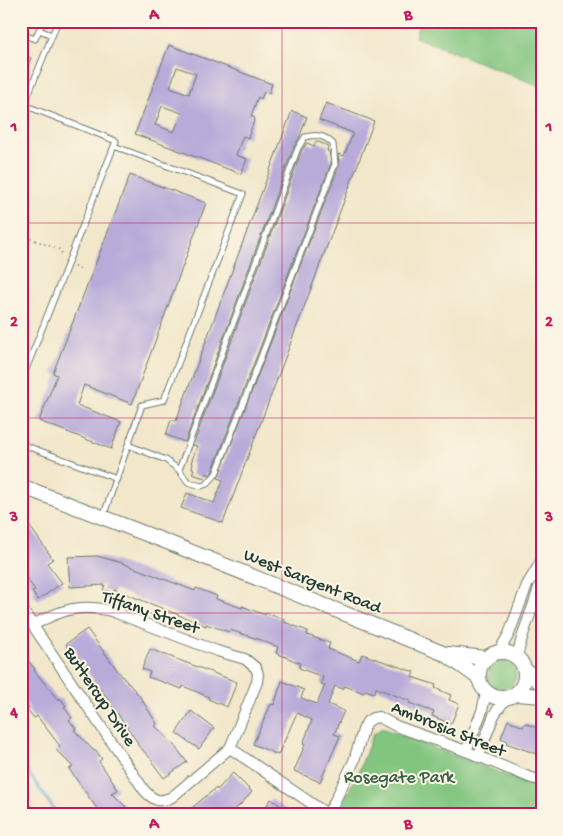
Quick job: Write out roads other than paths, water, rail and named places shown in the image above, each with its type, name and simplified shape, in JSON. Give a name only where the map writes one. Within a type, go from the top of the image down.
[{"type":"street","name":"West Sargent Road","points":[[21,486],[167,542],[445,654],[479,678]]},
{"type":"street","points":[[542,560],[527,585],[509,634],[479,671],[481,686],[486,692],[499,698],[542,696]]},
{"type":"street","points":[[517,658],[520,638],[539,588],[542,574]]},
{"type":"street","name":"Buttercup Drive","points":[[21,608],[144,790],[156,800],[163,801],[178,793],[230,748]]},
{"type":"street","name":"Tiffany Street","points":[[33,625],[56,612],[74,608],[101,608],[217,652],[245,658],[256,668],[258,674],[230,748]]},
{"type":"street","points":[[492,655],[505,652],[517,658],[525,670],[542,684]]},
{"type":"street","name":"West Sargent Road","points":[[445,654],[492,655]]},
{"type":"street","points":[[478,757],[494,715],[524,684],[525,670]]},
{"type":"street","points":[[466,751],[482,711],[486,692]]},
{"type":"street","name":"Ambrosia Street","points":[[326,814],[333,805],[354,761],[367,722],[379,717],[396,726],[466,751],[531,778],[542,780]]},
{"type":"street","points":[[230,748],[326,814]]},
{"type":"lane","points":[[21,34],[35,39],[43,21]]},
{"type":"lane","points":[[21,112],[58,21]]},
{"type":"lane","points":[[39,30],[52,35]]},
{"type":"lane","points":[[24,105],[116,141],[25,372]]},
{"type":"lane","points":[[128,445],[166,460],[179,470],[188,482],[201,486],[208,484],[216,474],[335,164],[333,144],[326,137],[315,134],[305,137],[298,148],[179,470]]},
{"type":"lane","points":[[103,517],[142,405],[164,400],[243,194],[114,146]]},
{"type":"lane","points":[[21,444],[116,479]]},
{"type":"waterway","points":[[21,762],[58,815]]},
{"type":"park label","name":"Rosegate Park","points":[[399,776]]}]
